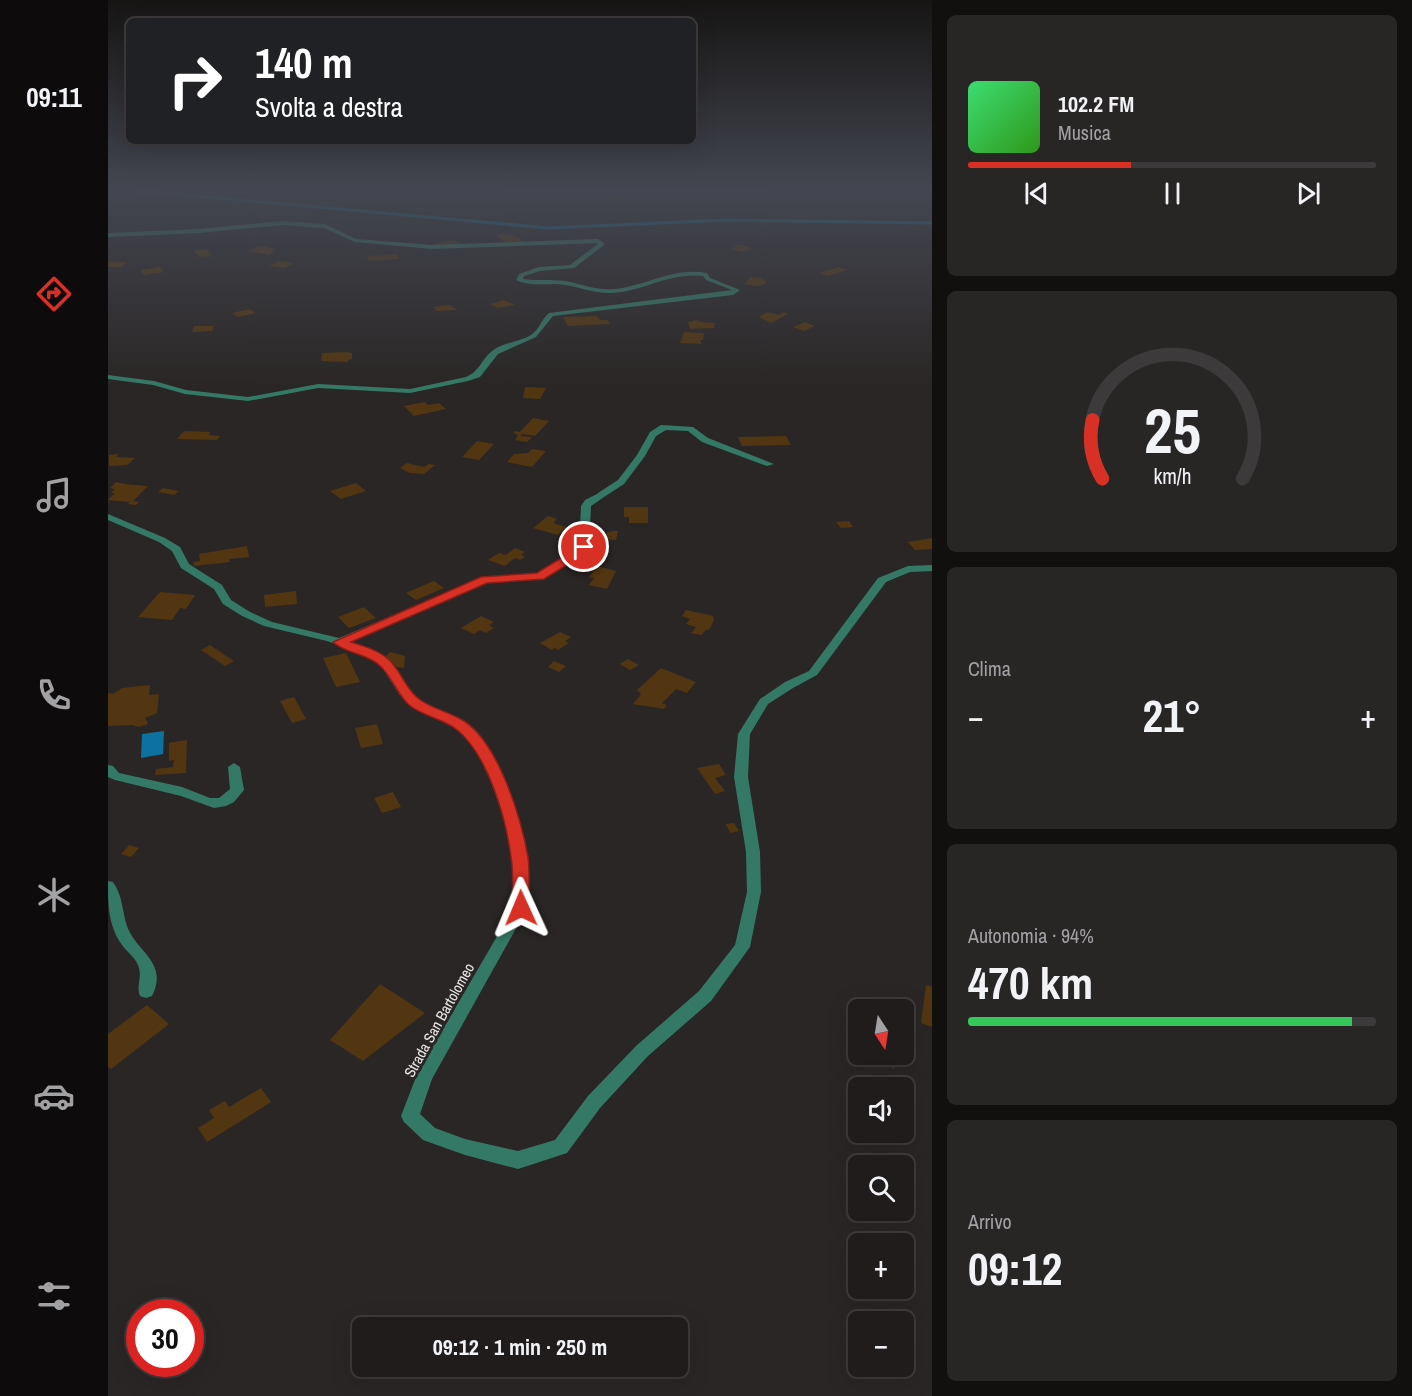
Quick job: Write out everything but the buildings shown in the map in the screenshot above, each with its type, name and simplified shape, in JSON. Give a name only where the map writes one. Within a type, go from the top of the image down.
[{"type":"street","points":[[108,377],[154,383],[185,392],[248,399],[318,386],[410,391],[468,379],[477,375],[495,352],[534,336],[542,329],[545,319],[552,314],[697,299],[737,291],[708,279],[705,274],[694,273],[660,276],[645,285],[617,291],[603,291],[564,283],[519,280],[521,275],[539,269],[577,265],[588,256]]},
{"type":"street","points":[[339,642],[485,580],[540,577],[579,553],[584,547],[588,502],[621,482],[641,456],[652,434],[664,427],[690,429],[705,440],[770,464]]},
{"type":"street","name":"Strada San Bartolomeo","points":[[108,517],[162,540],[176,549],[184,566],[218,587],[226,602],[246,614],[268,624],[339,642],[367,652],[384,662],[403,691],[415,703],[461,725],[482,748],[497,779],[514,828],[520,860],[521,908],[424,1077],[410,1116],[429,1134],[465,1147],[518,1160],[561,1147],[594,1102],[642,1051],[705,996],[742,947],[754,892],[753,852],[741,777],[744,734],[764,702],[789,685],[813,673],[882,580],[908,569],[932,568]]},
{"type":"street","points":[[108,769],[115,776],[173,790],[182,790],[197,795],[209,804],[218,805],[232,797],[237,790],[234,767]]},
{"type":"street","points":[[108,886],[114,893],[121,931],[146,961],[149,972],[146,991]]},
{"type":"water","points":[[164,731],[163,754],[141,758],[142,734]]},
{"type":"route","points":[[521,908],[520,860],[514,828],[497,779],[482,748],[461,725],[415,703],[403,691],[384,662],[367,652],[339,642],[485,580],[499,577],[530,579],[540,577],[579,553],[584,547]]}]
